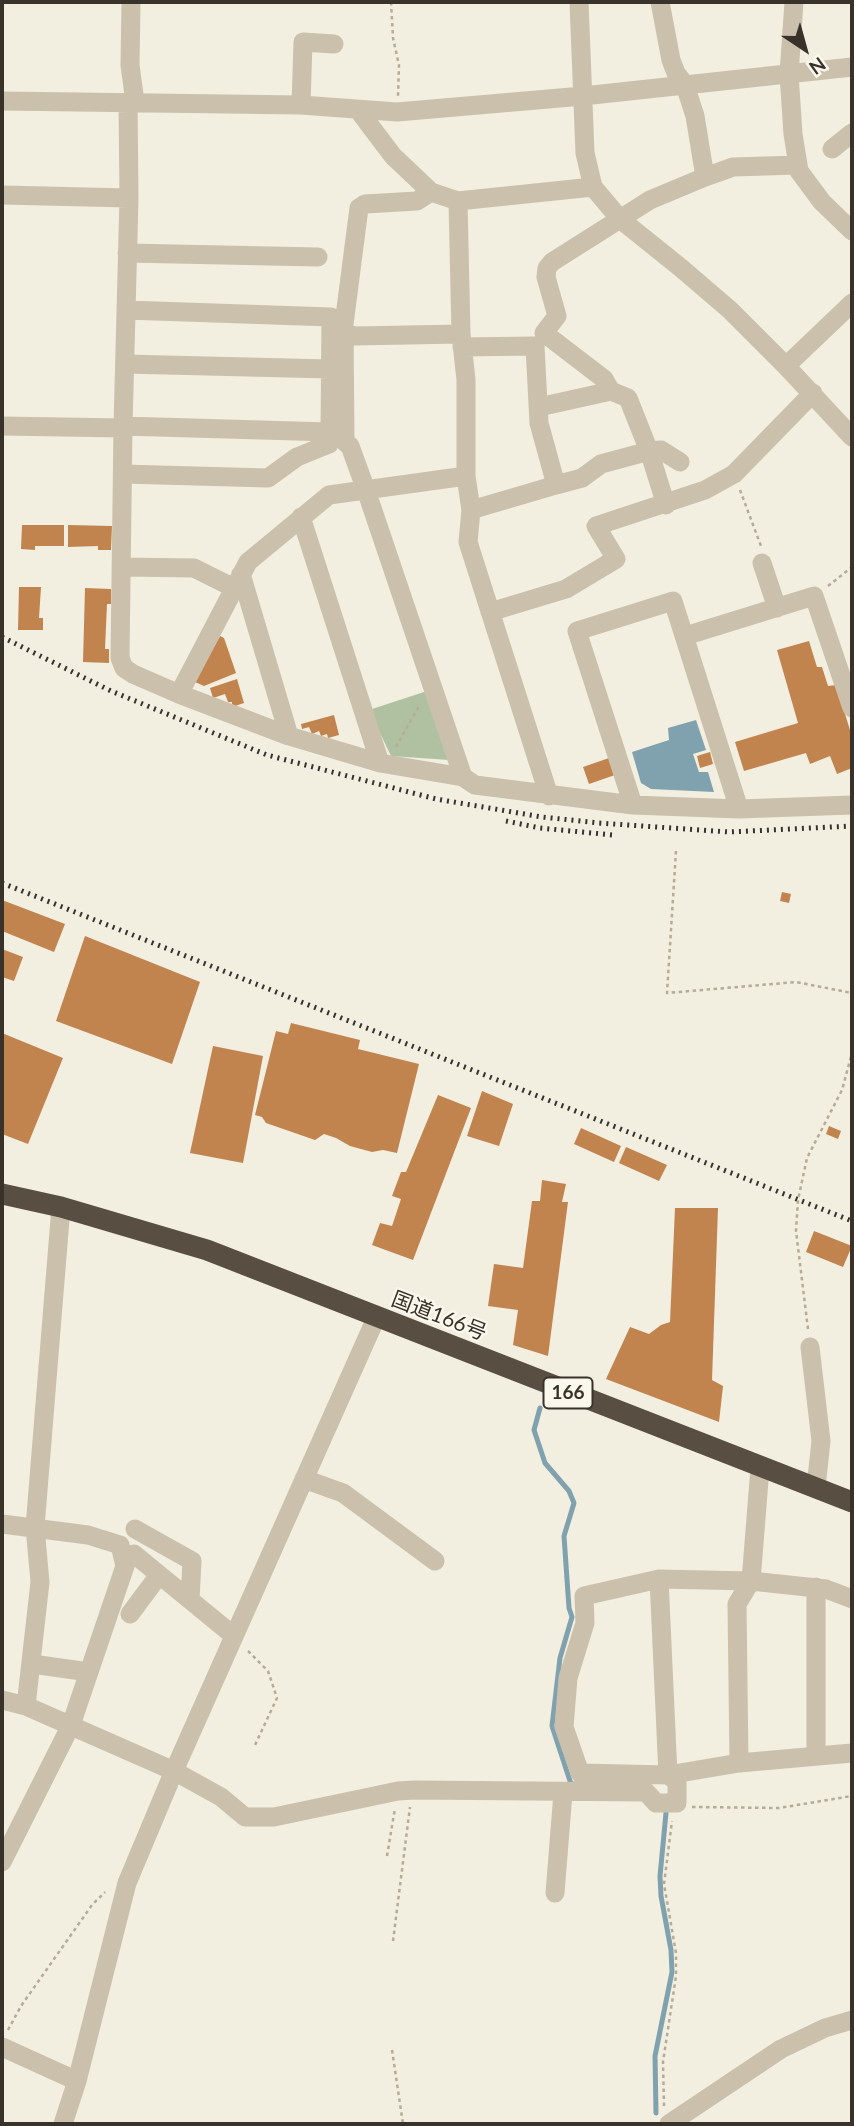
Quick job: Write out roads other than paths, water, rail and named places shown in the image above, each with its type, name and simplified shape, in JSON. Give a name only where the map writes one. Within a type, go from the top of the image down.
[{"type":"highway","name":"国道166号","points":[[2,1194],[61,1207],[207,1250],[852,1502]]},
{"type":"street","points":[[131,2],[132,102],[122,427],[120,657],[124,668],[179,694],[289,736],[463,777],[475,785],[633,805],[739,809],[852,805]]},
{"type":"street","points":[[579,2],[585,153],[593,187],[620,219],[701,285],[786,366],[852,437]]},
{"type":"street","points":[[660,2],[671,60],[676,74],[685,85],[695,116],[705,177]]},
{"type":"street","points":[[794,2],[789,74],[799,171],[822,202],[852,232]]},
{"type":"street","points":[[301,105],[303,42],[334,44]]},
{"type":"street","points":[[2,101],[301,105],[397,112],[583,96],[852,67]]},
{"type":"street","points":[[359,111],[393,156],[431,192],[458,201],[593,187]]},
{"type":"street","points":[[832,149],[852,132]]},
{"type":"street","points":[[611,391],[604,379],[544,333],[557,316],[546,277],[547,268],[552,262],[650,200],[705,177],[733,167],[798,165]]},
{"type":"street","points":[[431,192],[417,201],[365,204],[359,208],[344,333],[345,442],[350,446],[366,490],[463,777]]},
{"type":"street","points":[[2,195],[129,198]]},
{"type":"street","points":[[458,201],[462,340],[466,380],[466,476],[471,510],[468,542],[549,796]]},
{"type":"street","points":[[127,253],[318,257]]},
{"type":"street","points":[[786,366],[852,303]]},
{"type":"street","points":[[123,474],[268,478],[297,457],[329,444],[330,432],[331,317],[126,310]]},
{"type":"street","points":[[344,333],[355,336],[535,345],[539,422],[556,485]]},
{"type":"street","points":[[125,363],[330,369]]},
{"type":"street","points":[[539,408],[611,391],[628,398],[666,505]]},
{"type":"street","points":[[490,612],[566,589],[616,559],[596,526],[666,505],[705,490],[734,474],[813,393]]},
{"type":"street","points":[[2,426],[330,432]]},
{"type":"street","points":[[471,510],[582,478],[601,464],[649,451],[662,450],[680,462]]},
{"type":"street","points":[[179,694],[248,562],[329,495],[466,476]]},
{"type":"street","points":[[301,517],[385,760]]},
{"type":"street","points":[[762,563],[777,608]]},
{"type":"street","points":[[122,567],[194,568],[237,581]]},
{"type":"street","points":[[237,581],[289,736]]},
{"type":"street","points":[[685,636],[814,596],[852,708]]},
{"type":"street","points":[[633,805],[577,631],[673,601],[739,809]]},
{"type":"street","points":[[26,1706],[40,1582],[35,1527],[61,1207]]},
{"type":"street","points":[[63,2124],[77,2081],[127,1883],[174,1771],[376,1318]]},
{"type":"street","points":[[810,1347],[821,1441],[816,1488]]},
{"type":"street","points":[[740,1763],[737,1604],[751,1581],[760,1468]]},
{"type":"street","points":[[304,1479],[343,1493],[435,1561]]},
{"type":"street","points":[[2,1524],[88,1535],[120,1545],[125,1566],[71,1725],[2,1862]]},
{"type":"street","points":[[135,1530],[192,1561],[190,1600]]},
{"type":"street","points":[[134,1554],[234,1636]]},
{"type":"street","points":[[130,1614],[159,1575]]},
{"type":"street","points":[[2,1700],[26,1706],[174,1771],[221,1797],[245,1817],[274,1817],[407,1791],[646,1792],[656,1802],[677,1803],[677,1781],[668,1774],[659,1579]]},
{"type":"street","points":[[852,1599],[826,1588],[751,1581],[659,1579],[584,1596],[584,1623],[568,1678],[564,1727],[580,1773],[668,1774],[740,1763],[852,1753]]},
{"type":"street","points":[[816,1587],[816,1756]]},
{"type":"street","points":[[32,1664],[89,1672]]},
{"type":"street","points":[[555,1893],[563,1793]]},
{"type":"street","points":[[666,2118],[781,2049],[825,2028],[852,2020]]},
{"type":"street","points":[[5,2038],[77,2081]]},
{"type":"water","points":[[696,720],[706,750],[693,754],[699,772],[708,772],[714,792],[651,789],[641,783],[632,752],[669,740],[668,728]]},
{"type":"waterway","points":[[540,1408],[534,1430],[545,1463],[569,1491],[574,1503],[564,1536],[569,1608],[572,1617],[560,1658],[552,1726],[571,1784],[575,1784]]},
{"type":"waterway","points":[[656,2113],[655,2056],[672,1972],[660,1876],[666,1813]]},
{"type":"railway","points":[[2,637],[111,691],[267,755],[436,799],[542,817],[729,832],[852,826]]},
{"type":"railway","points":[[506,821],[540,828],[613,835]]},
{"type":"railway","points":[[2,883],[852,1221]]}]
